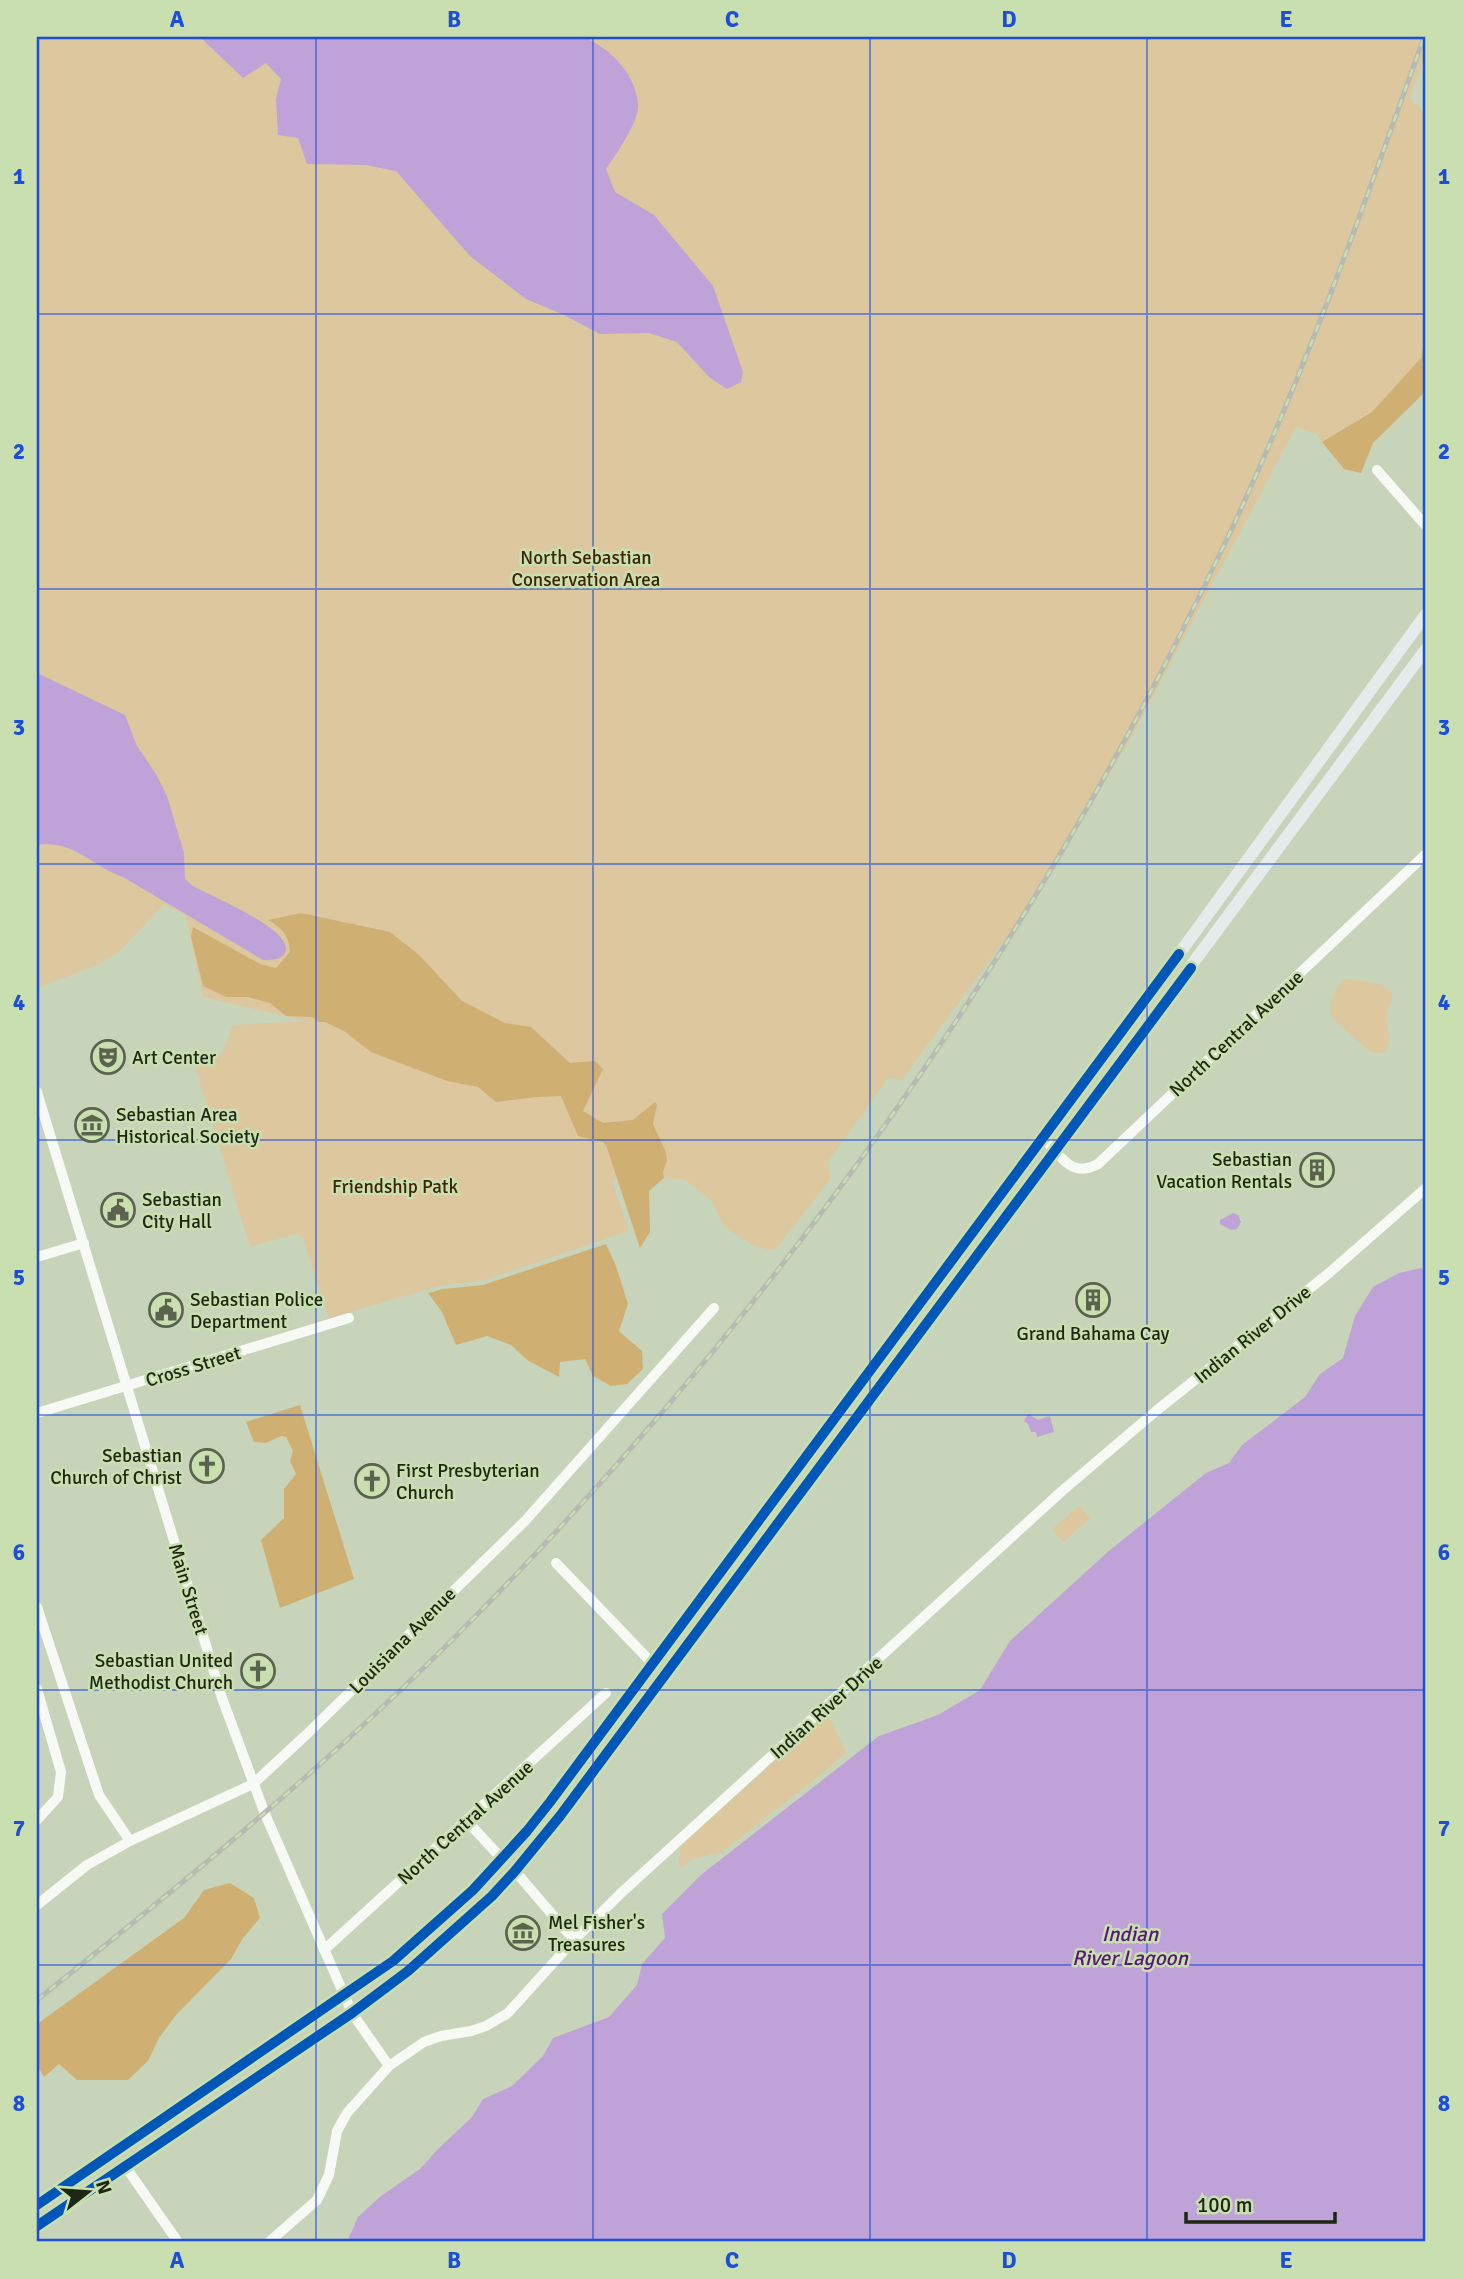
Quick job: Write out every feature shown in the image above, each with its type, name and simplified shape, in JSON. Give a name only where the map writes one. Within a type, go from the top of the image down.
[{"type":"main road","points":[[37,2205],[393,1961],[473,1890],[502,1859],[550,1802],[1179,954],[1426,614]]},
{"type":"main road","points":[[37,2226],[352,2013],[436,1947],[515,1871],[561,1816],[1426,649]]},
{"type":"main road","points":[[670,1668],[668,1656],[674,1633]]},
{"type":"main road","points":[[646,1701],[651,1684],[652,1663]]},
{"type":"main road","points":[[125,2166],[139,2135]]},
{"type":"main road","points":[[73,2201],[82,2186],[84,2173]]},
{"type":"street","points":[[1377,470],[1426,526]]},
{"type":"street","name":"North Central Avenue","points":[[1042,1137],[1076,1170],[1086,1170],[1098,1164],[1426,854]]},
{"type":"street","points":[[1179,954],[1191,968]]},
{"type":"street","name":"Main Street","points":[[37,1092],[222,1698],[253,1784],[352,2013],[389,2066]]},
{"type":"street","name":"Indian River Drive","points":[[269,2242],[317,2200],[330,2175],[337,2131],[347,2113],[389,2066],[424,2042],[486,2026],[508,2013],[574,1940],[686,1834],[1062,1491],[1174,1396],[1329,1273],[1426,1188]]},
{"type":"street","points":[[37,1257],[84,1243]]},
{"type":"street","name":"Louisiana Avenue","points":[[37,1905],[87,1865],[130,1841],[253,1784],[525,1521],[714,1308]]},
{"type":"street","name":"Cross Street","points":[[37,1413],[349,1318]]},
{"type":"street","points":[[556,1563],[652,1663]]},
{"type":"street","points":[[37,1607],[99,1795],[130,1841]]},
{"type":"street","points":[[37,1689],[61,1772],[58,1797],[37,1820]]},
{"type":"street","name":"North Central Avenue","points":[[324,1950],[606,1693]]},
{"type":"street","points":[[467,1821],[502,1859]]},
{"type":"street","points":[[515,1871],[574,1940]]},
{"type":"street","points":[[125,2166],[178,2242]]},
{"type":"green space","name":"North Sebastian Conservation Area","points":[[37,37],[1426,37],[1426,53],[1410,98],[1426,115],[1426,326],[1422,357],[1372,412],[1322,442],[1316,434],[1296,427],[1127,745],[1020,919],[902,1080],[888,1078],[828,1162],[831,1178],[776,1249],[752,1245],[725,1227],[711,1200],[685,1180],[664,1178],[664,1163],[612,1180],[629,1231],[481,1281],[442,1285],[329,1318],[303,1238],[295,1234],[250,1247],[193,1060],[223,1052],[233,1025],[306,1021],[203,997],[186,916],[164,904],[120,951],[97,965],[37,988]]},
{"type":"green space","points":[[1343,980],[1381,984],[1392,992],[1387,1014],[1389,1041],[1385,1051],[1369,1051],[1332,1018],[1331,1003],[1334,993]]},
{"type":"green space","points":[[1079,1506],[1090,1518],[1063,1542],[1052,1529]]},
{"type":"green space","points":[[827,1713],[847,1753],[722,1852],[692,1859],[681,1868],[681,1846]]},
{"type":"shaded area","points":[[1426,326],[1426,391],[1373,443],[1361,473],[1344,469],[1322,442],[1372,412],[1421,358]]},
{"type":"shaded area","points":[[301,913],[390,932],[419,955],[462,1001],[505,1023],[531,1027],[570,1063],[595,1061],[603,1069],[583,1111],[603,1123],[633,1120],[655,1102],[657,1105],[653,1124],[667,1160],[664,1178],[649,1191],[650,1232],[640,1248],[606,1145],[578,1136],[561,1096],[496,1102],[478,1087],[447,1081],[371,1052],[344,1031],[325,1022],[319,1022],[312,1017],[286,1016],[270,1003],[248,997],[226,997],[203,986],[191,937],[193,927],[260,964],[276,968],[290,952],[289,946],[284,933],[268,920]]},
{"type":"shaded area","points":[[606,1244],[628,1304],[619,1331],[642,1351],[643,1369],[627,1384],[611,1386],[593,1376],[585,1359],[560,1362],[559,1377],[527,1360],[511,1345],[487,1336],[456,1345],[442,1312],[428,1293],[483,1285]]},
{"type":"shaded area","points":[[300,1405],[354,1579],[280,1608],[261,1540],[284,1518],[284,1489],[296,1474],[290,1461],[293,1451],[286,1437],[281,1436],[266,1443],[254,1442],[246,1422]]},
{"type":"shaded area","points":[[230,1883],[254,1898],[260,1918],[243,1938],[231,1959],[176,2015],[159,2038],[148,2061],[128,2080],[77,2080],[59,2064],[44,2077],[37,2065],[37,2024],[184,1918],[204,1890]]},
{"type":"water","points":[[200,37],[584,37],[604,48],[628,74],[638,106],[635,120],[626,138],[606,169],[615,192],[654,215],[713,286],[743,372],[741,382],[727,389],[709,377],[677,342],[649,333],[600,334],[526,299],[470,256],[396,171],[366,165],[307,164],[298,138],[278,135],[276,99],[281,79],[266,63],[243,78]]},
{"type":"water","points":[[37,673],[125,715],[137,746],[167,796],[184,853],[185,879],[275,932],[284,941],[286,950],[283,956],[263,960],[72,850],[50,844],[37,845]]},
{"type":"water","points":[[1233,1213],[1238,1215],[1241,1222],[1237,1229],[1231,1230],[1220,1224],[1220,1220]]},
{"type":"water","name":"Indian River Lagoon","points":[[1421,1268],[1426,1272],[1426,2242],[347,2242],[358,2217],[381,2196],[420,2169],[472,2117],[483,2099],[512,2086],[543,2056],[553,2038],[609,2017],[637,1985],[642,1964],[665,1938],[662,1914],[702,1874],[879,1736],[938,1715],[980,1690],[1010,1641],[1110,1550],[1206,1473],[1229,1463],[1242,1445],[1305,1397],[1320,1374],[1343,1358],[1355,1316],[1373,1287],[1399,1273]]},
{"type":"water","points":[[1028,1414],[1038,1420],[1050,1416],[1054,1432],[1037,1437],[1036,1432],[1031,1432],[1024,1421]]},
{"type":"railway","points":[[37,2000],[302,1780],[454,1638],[570,1516],[682,1389],[787,1258],[887,1122],[982,982],[1070,838],[1152,690],[1227,539],[1307,353],[1356,227],[1424,37]]},
{"type":"cycle path","points":[[37,2205],[393,1961],[473,1890],[527,1831],[1179,954]]},
{"type":"cycle path","points":[[37,2226],[352,2013],[408,1971],[492,1896],[515,1871],[560,1816],[1191,968]]},
{"type":"place","name":"Art Center","points":[[108,1057]]},
{"type":"place","name":"Sebastian Area Historical Society","points":[[92,1125]]},
{"type":"place","name":"Sebastian Vacation Rentals","points":[[1317,1170]]},
{"type":"place","name":"Sebastian City Hall","points":[[118,1210]]},
{"type":"place","name":"Grand Bahama Cay","points":[[1093,1300]]},
{"type":"place","name":"Sebastian Police Department","points":[[166,1310]]},
{"type":"place","name":"Sebastian Church of Christ","points":[[207,1466]]},
{"type":"place","name":"First Presbyterian Church","points":[[372,1481]]},
{"type":"place","name":"Sebastian United Methodist Church","points":[[258,1671]]},
{"type":"place","name":"Mel Fisher's Treasures","points":[[523,1933]]},
{"type":"park label","name":"Friendship Patk","points":[[395,1186]]}]
